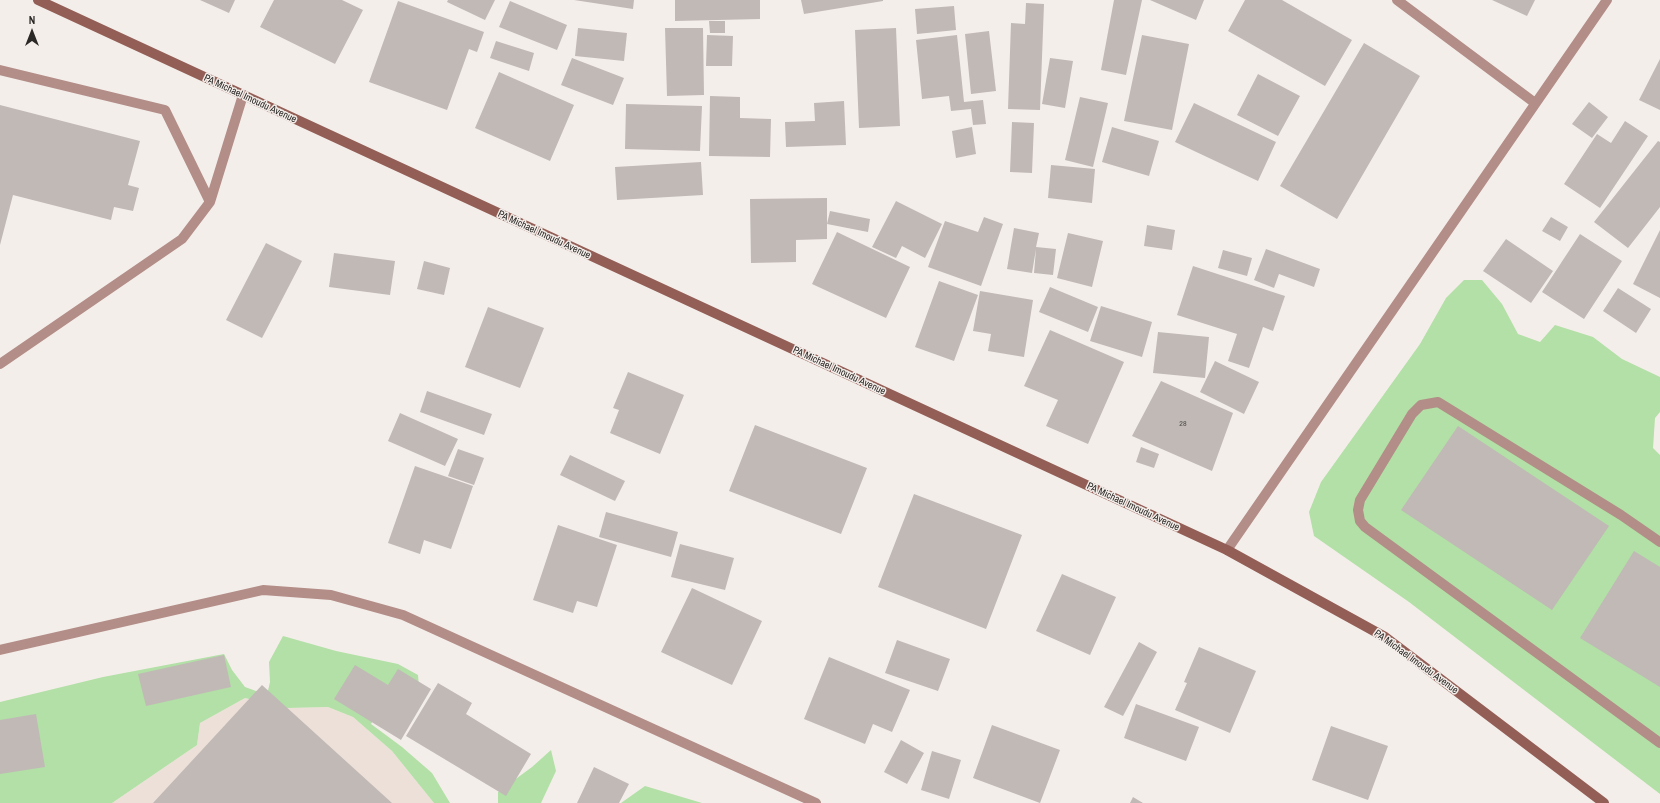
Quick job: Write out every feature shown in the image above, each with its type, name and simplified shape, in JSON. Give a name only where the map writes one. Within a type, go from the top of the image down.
[{"type":"street","name":"PA Michael Imoudu Avenue","points":[[38,0],[1227,550],[1385,637],[1604,803]]},
{"type":"street","points":[[1397,0],[1535,103]]},
{"type":"street","points":[[1227,550],[1607,0]]},
{"type":"street","points":[[0,70],[165,110],[210,202]]},
{"type":"street","points":[[0,364],[182,239],[210,202],[243,95]]},
{"type":"street","points":[[1660,542],[1621,515],[1438,402],[1421,405],[1412,414],[1360,500],[1358,510],[1360,520],[1365,528],[1660,743]]},
{"type":"street","points":[[0,650],[263,590],[331,595],[403,615],[816,803]]},
{"type":"shaded area","points":[[245,698],[287,708],[328,707],[353,717],[392,751],[434,803],[112,803],[197,745],[200,723]]},
{"type":"green space","points":[[1464,280],[1482,280],[1502,304],[1518,334],[1540,342],[1555,325],[1593,337],[1622,359],[1660,377],[1660,412],[1655,418],[1653,448],[1660,455],[1660,794],[1409,602],[1314,536],[1309,512],[1321,482],[1420,344],[1446,298]]},
{"type":"green space","points":[[283,636],[336,651],[398,664],[418,675],[420,700],[379,711],[371,724],[402,747],[432,773],[450,803],[434,803],[392,751],[353,717],[328,707],[287,708],[245,698],[200,723],[197,745],[112,803],[0,803],[0,702],[103,677],[224,654],[232,670],[245,687],[267,695],[270,682],[269,662]]},
{"type":"green space","points":[[551,750],[556,771],[541,803],[498,803],[498,792],[532,767]]},
{"type":"green space","points":[[645,786],[702,803],[621,803]]},
{"type":"building","points":[[200,0],[235,0],[229,13]]},
{"type":"building","points":[[274,0],[342,0],[363,10],[335,64],[260,27]]},
{"type":"building","points":[[448,0],[495,0],[485,20],[447,2]]},
{"type":"building","points":[[574,0],[634,0],[633,9]]},
{"type":"building","points":[[675,0],[760,0],[760,19],[675,21]]},
{"type":"building","points":[[801,0],[883,0],[883,1],[804,14]]},
{"type":"building","points":[[1114,0],[1142,0],[1126,75],[1101,70]]},
{"type":"building","points":[[1150,0],[1204,0],[1196,20]]},
{"type":"building","points":[[1245,0],[1282,0],[1352,40],[1325,86],[1228,31]]},
{"type":"building","points":[[1492,0],[1535,0],[1527,16]]},
{"type":"building","points":[[398,1],[484,32],[477,52],[469,49],[447,110],[369,82]]},
{"type":"building","points":[[510,1],[567,25],[557,50],[499,27]]},
{"type":"building","points":[[1026,3],[1044,4],[1040,110],[1008,109],[1011,23],[1025,24]]},
{"type":"building","points":[[954,6],[956,30],[917,34],[915,9]]},
{"type":"building","points":[[709,21],[725,21],[725,33],[710,33]]},
{"type":"building","points":[[578,28],[627,33],[624,61],[575,56]]},
{"type":"building","points":[[665,28],[703,28],[704,95],[667,96]]},
{"type":"building","points":[[896,28],[900,126],[859,128],[855,30]]},
{"type":"building","points":[[989,31],[996,91],[971,94],[965,34]]},
{"type":"building","points":[[707,35],[733,36],[732,66],[706,66]]},
{"type":"building","points":[[957,35],[964,102],[983,100],[986,124],[973,125],[971,109],[951,111],[949,96],[922,99],[916,40]]},
{"type":"building","points":[[1142,35],[1189,44],[1172,130],[1124,121]]},
{"type":"building","points":[[496,41],[534,53],[529,71],[490,58]]},
{"type":"building","points":[[1364,43],[1420,76],[1337,219],[1280,186]]},
{"type":"building","points":[[572,58],[624,78],[613,105],[561,85]]},
{"type":"building","points":[[1050,58],[1073,61],[1065,108],[1042,104]]},
{"type":"building","points":[[1660,59],[1660,110],[1639,100]]},
{"type":"building","points":[[499,72],[574,105],[550,161],[475,128]]},
{"type":"building","points":[[1258,74],[1300,96],[1278,136],[1237,115]]},
{"type":"building","points":[[710,96],[740,97],[740,118],[771,119],[770,157],[709,156]]},
{"type":"building","points":[[1080,97],[1108,103],[1093,167],[1065,160]]},
{"type":"building","points":[[844,101],[846,145],[786,147],[785,122],[815,121],[814,103]]},
{"type":"building","points":[[1589,102],[1608,117],[1592,138],[1572,124]]},
{"type":"building","points":[[1194,103],[1276,142],[1258,181],[1175,142]]},
{"type":"building","points":[[626,104],[702,106],[700,151],[625,149]]},
{"type":"building","points":[[0,105],[140,141],[128,185],[139,188],[133,211],[114,207],[111,220],[13,195],[0,245]]},
{"type":"building","points":[[1625,121],[1648,136],[1600,208],[1564,184],[1597,134],[1611,143]]},
{"type":"building","points":[[1012,122],[1034,123],[1032,173],[1010,172]]},
{"type":"building","points":[[972,127],[976,154],[956,158],[952,131]]},
{"type":"building","points":[[1112,127],[1159,141],[1149,176],[1102,162]]},
{"type":"building","points":[[1658,141],[1660,142],[1660,207],[1628,248],[1594,222]]},
{"type":"building","points":[[701,162],[703,195],[617,200],[615,167]]},
{"type":"building","points":[[1051,165],[1095,169],[1092,203],[1048,198]]},
{"type":"building","points":[[827,198],[827,239],[796,240],[796,262],[751,263],[750,199]]},
{"type":"building","points":[[896,201],[942,224],[925,258],[902,246],[896,258],[872,247]]},
{"type":"building","points":[[830,211],[870,219],[868,232],[827,224]]},
{"type":"building","points":[[984,217],[1003,224],[981,286],[928,267],[945,221],[978,232]]},
{"type":"building","points":[[1551,217],[1568,227],[1560,241],[1542,231]]},
{"type":"building","points":[[1147,225],[1175,230],[1172,250],[1144,246]]},
{"type":"building","points":[[1014,228],[1039,233],[1036,247],[1056,249],[1053,275],[1034,273],[1036,249],[1032,273],[1007,269]]},
{"type":"building","points":[[1660,230],[1660,298],[1633,284]]},
{"type":"building","points":[[837,232],[910,267],[886,318],[812,284]]},
{"type":"building","points":[[1068,233],[1103,241],[1092,287],[1057,278]]},
{"type":"building","points":[[1580,234],[1622,261],[1584,319],[1542,292]]},
{"type":"building","points":[[1506,239],[1553,271],[1531,303],[1483,271]]},
{"type":"building","points":[[266,243],[302,261],[262,338],[226,320]]},
{"type":"building","points":[[1266,249],[1320,269],[1314,287],[1279,274],[1274,288],[1254,280]]},
{"type":"building","points":[[1223,250],[1252,258],[1247,276],[1218,268]]},
{"type":"building","points":[[334,253],[395,261],[390,295],[329,287]]},
{"type":"building","points":[[424,261],[450,268],[444,295],[417,289]]},
{"type":"building","points":[[1193,266],[1285,296],[1273,331],[1263,327],[1249,368],[1228,361],[1237,334],[1177,315]]},
{"type":"building","points":[[939,281],[978,295],[954,361],[915,347]]},
{"type":"building","points":[[1050,287],[1098,307],[1088,332],[1039,312]]},
{"type":"building","points":[[1618,288],[1651,309],[1636,333],[1603,311]]},
{"type":"building","points":[[980,291],[1033,300],[1024,357],[988,351],[991,334],[973,331]]},
{"type":"building","points":[[1101,306],[1152,322],[1142,357],[1090,341]]},
{"type":"building","points":[[488,307],[544,328],[520,388],[465,367]]},
{"type":"building","points":[[1050,330],[1124,362],[1088,444],[1046,426],[1058,400],[1024,386]]},
{"type":"building","points":[[1158,332],[1209,337],[1205,378],[1153,373]]},
{"type":"building","points":[[1215,361],[1259,382],[1244,414],[1200,392]]},
{"type":"building","points":[[628,372],[684,395],[660,454],[610,433],[619,410],[613,408]]},
{"type":"building","points":[[1161,381],[1233,413],[1212,471],[1132,436]]},
{"type":"building","points":[[427,391],[492,414],[484,435],[420,412]]},
{"type":"building","points":[[400,413],[458,439],[445,466],[388,441]]},
{"type":"building","points":[[755,425],[867,468],[841,534],[729,491]]},
{"type":"building","points":[[1458,426],[1609,526],[1552,610],[1401,510]]},
{"type":"building","points":[[1141,447],[1159,454],[1154,468],[1136,462]]},
{"type":"building","points":[[458,449],[484,458],[474,485],[448,476]]},
{"type":"building","points":[[570,455],[625,481],[615,501],[560,475]]},
{"type":"building","points":[[415,466],[473,486],[451,549],[424,540],[420,554],[388,543]]},
{"type":"building","points":[[914,494],[1022,535],[986,629],[878,587]]},
{"type":"building","points":[[606,512],[678,532],[671,557],[599,537]]},
{"type":"building","points":[[558,525],[617,545],[597,607],[577,601],[573,613],[533,600]]},
{"type":"building","points":[[680,544],[734,558],[725,590],[671,577]]},
{"type":"building","points":[[1634,551],[1660,567],[1660,687],[1580,638]]},
{"type":"building","points":[[1062,574],[1116,597],[1090,655],[1036,631]]},
{"type":"building","points":[[692,588],[762,621],[732,685],[661,652]]},
{"type":"building","points":[[897,640],[950,659],[938,691],[885,673]]},
{"type":"building","points":[[1139,642],[1157,652],[1123,716],[1104,707]]},
{"type":"building","points":[[1199,647],[1256,671],[1230,733],[1175,710],[1187,683],[1184,682]]},
{"type":"building","points":[[224,655],[231,687],[146,706],[138,674]]},
{"type":"building","points":[[829,657],[910,690],[892,732],[873,724],[865,744],[804,719]]},
{"type":"building","points":[[355,665],[388,685],[398,669],[431,689],[401,740],[334,699]]},
{"type":"building","points":[[438,683],[472,703],[466,714],[531,754],[506,796],[406,736]]},
{"type":"building","points":[[262,685],[392,803],[153,803]]},
{"type":"building","points":[[1136,704],[1199,727],[1186,761],[1124,738]]},
{"type":"building","points":[[36,714],[45,767],[0,774],[0,720]]},
{"type":"building","points":[[992,725],[1060,750],[1040,803],[973,778]]},
{"type":"building","points":[[1331,726],[1388,746],[1368,800],[1312,780]]},
{"type":"building","points":[[901,740],[924,753],[907,784],[884,772]]},
{"type":"building","points":[[932,751],[961,760],[949,799],[921,790]]},
{"type":"building","points":[[594,767],[629,784],[619,803],[577,803]]},
{"type":"building","points":[[1133,797],[1143,803],[1130,803]]}]
